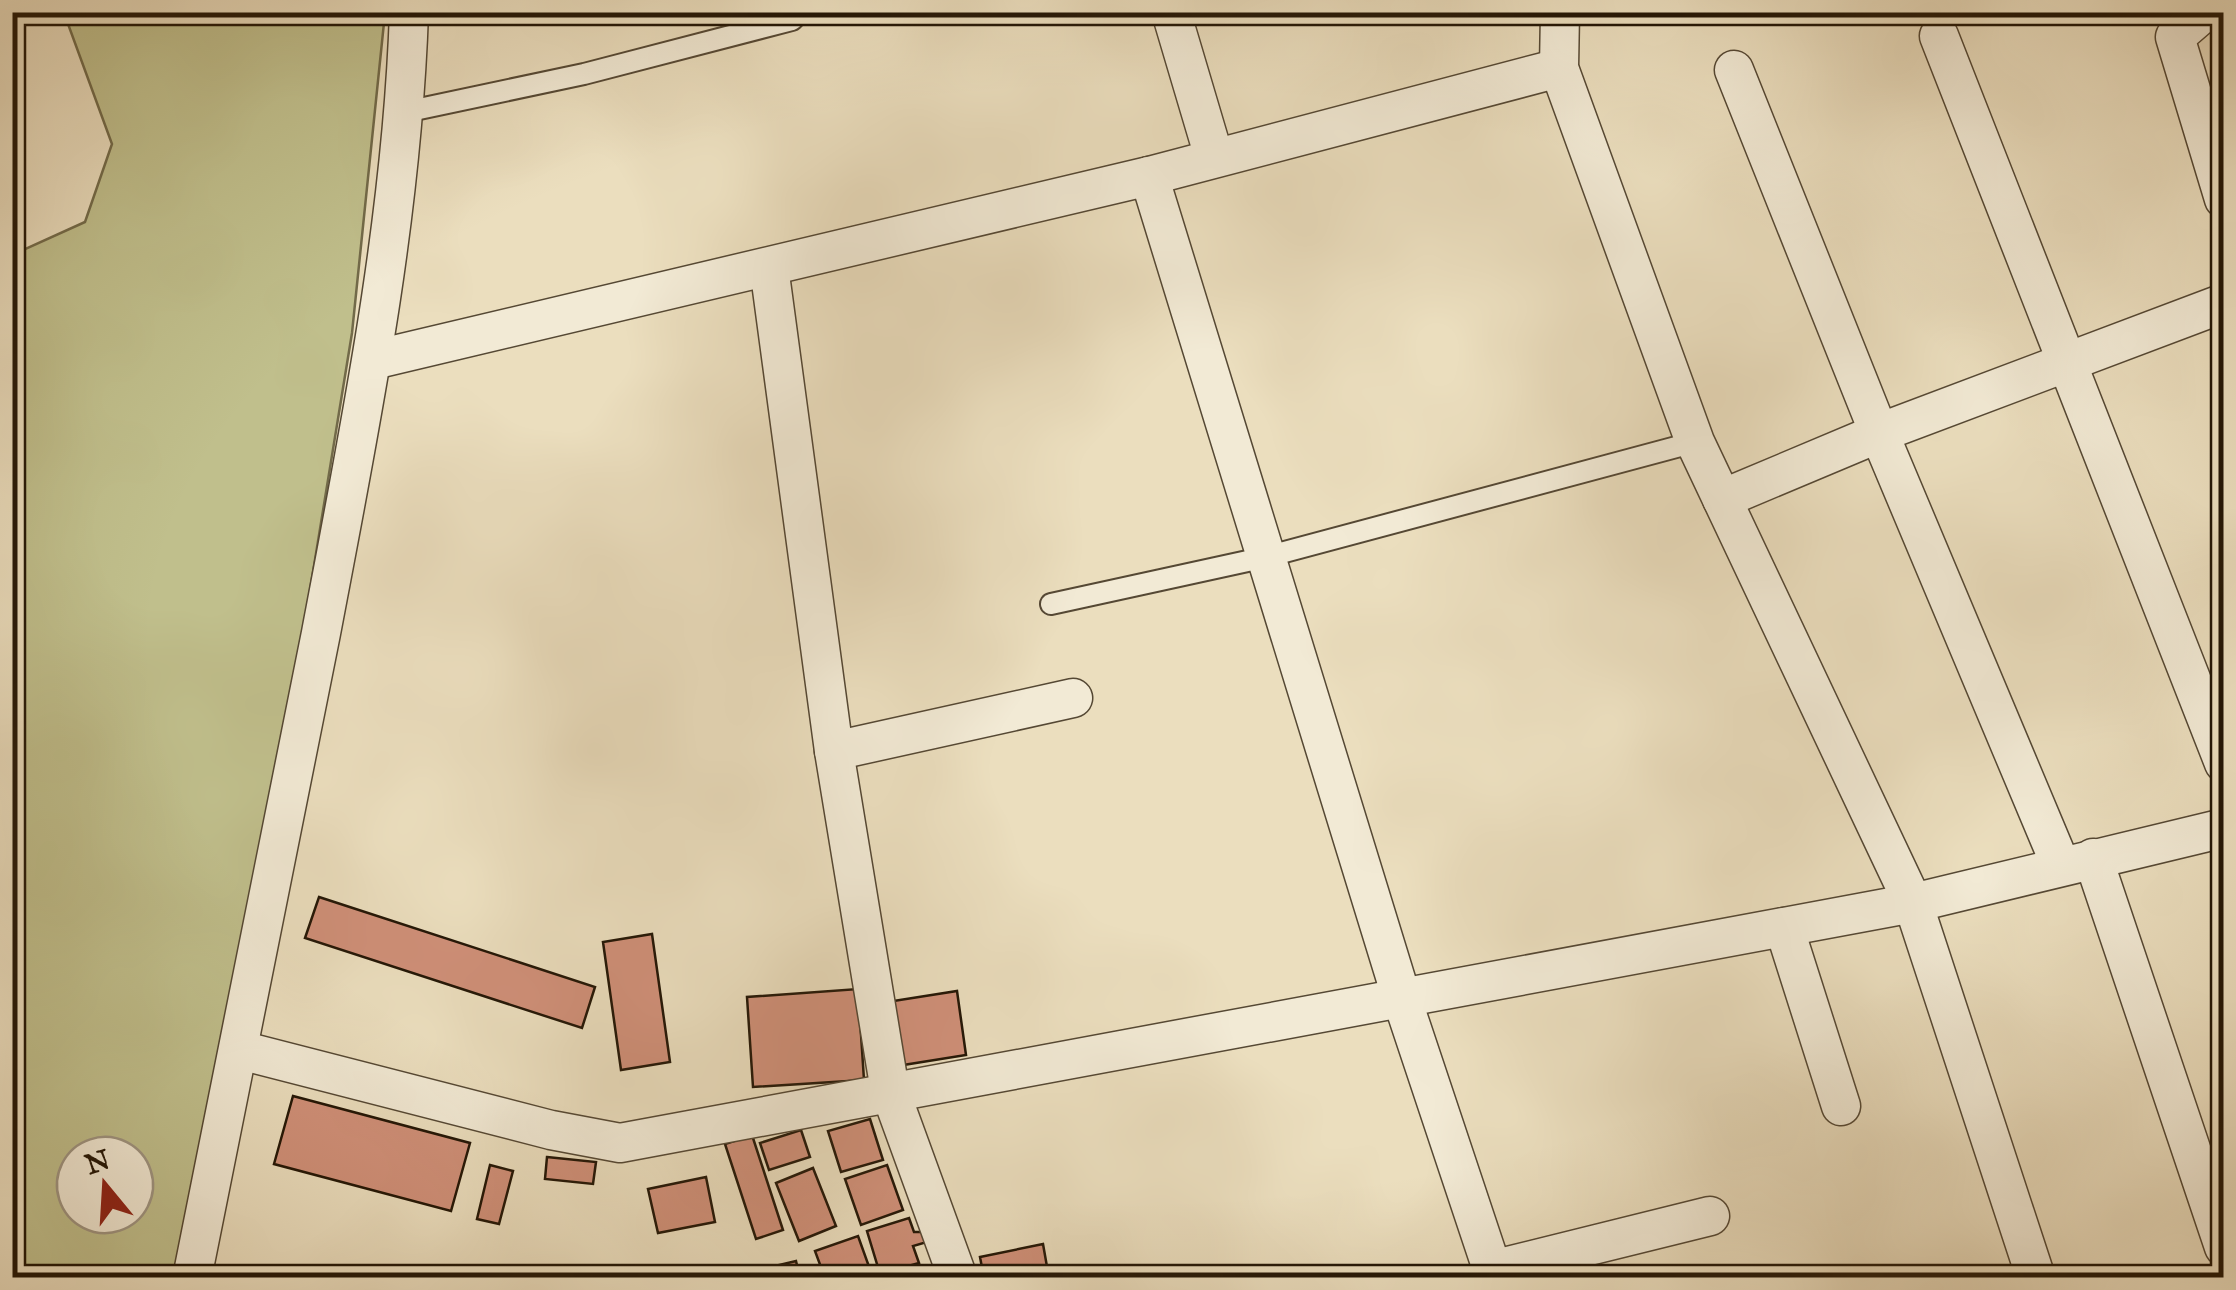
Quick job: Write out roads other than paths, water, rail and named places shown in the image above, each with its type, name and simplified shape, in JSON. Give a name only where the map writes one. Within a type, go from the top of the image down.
[{"type":"street","points":[[192,1278],[373,360],[406,112],[409,12]]},
{"type":"street","points":[[1171,12],[1214,158]]},
{"type":"street","points":[[1560,12],[1559,68],[1695,442],[1913,903],[2036,1278]]},
{"type":"street","points":[[2186,19],[2224,199]]},
{"type":"street","points":[[1939,36],[2224,763]]},
{"type":"street","points":[[373,360],[1149,176],[1559,68]]},
{"type":"street","points":[[1734,70],[1879,432],[2077,862],[2224,1247]]},
{"type":"street","points":[[1149,176],[1402,999],[1494,1274],[1710,1216]]},
{"type":"street","points":[[769,267],[834,751],[890,1090],[958,1278]]},
{"type":"street","points":[[1722,499],[1879,432],[2224,302]]},
{"type":"street","points":[[834,751],[1073,698]]},
{"type":"street","points":[[240,1050],[551,1130],[620,1142],[1913,903],[2224,828]]},
{"type":"street","points":[[1784,927],[1841,1106]]},
{"type":"lane","points":[[406,112],[584,74],[792,20],[800,12]]},
{"type":"lane","points":[[1051,604],[1266,557],[1695,442]]}]
